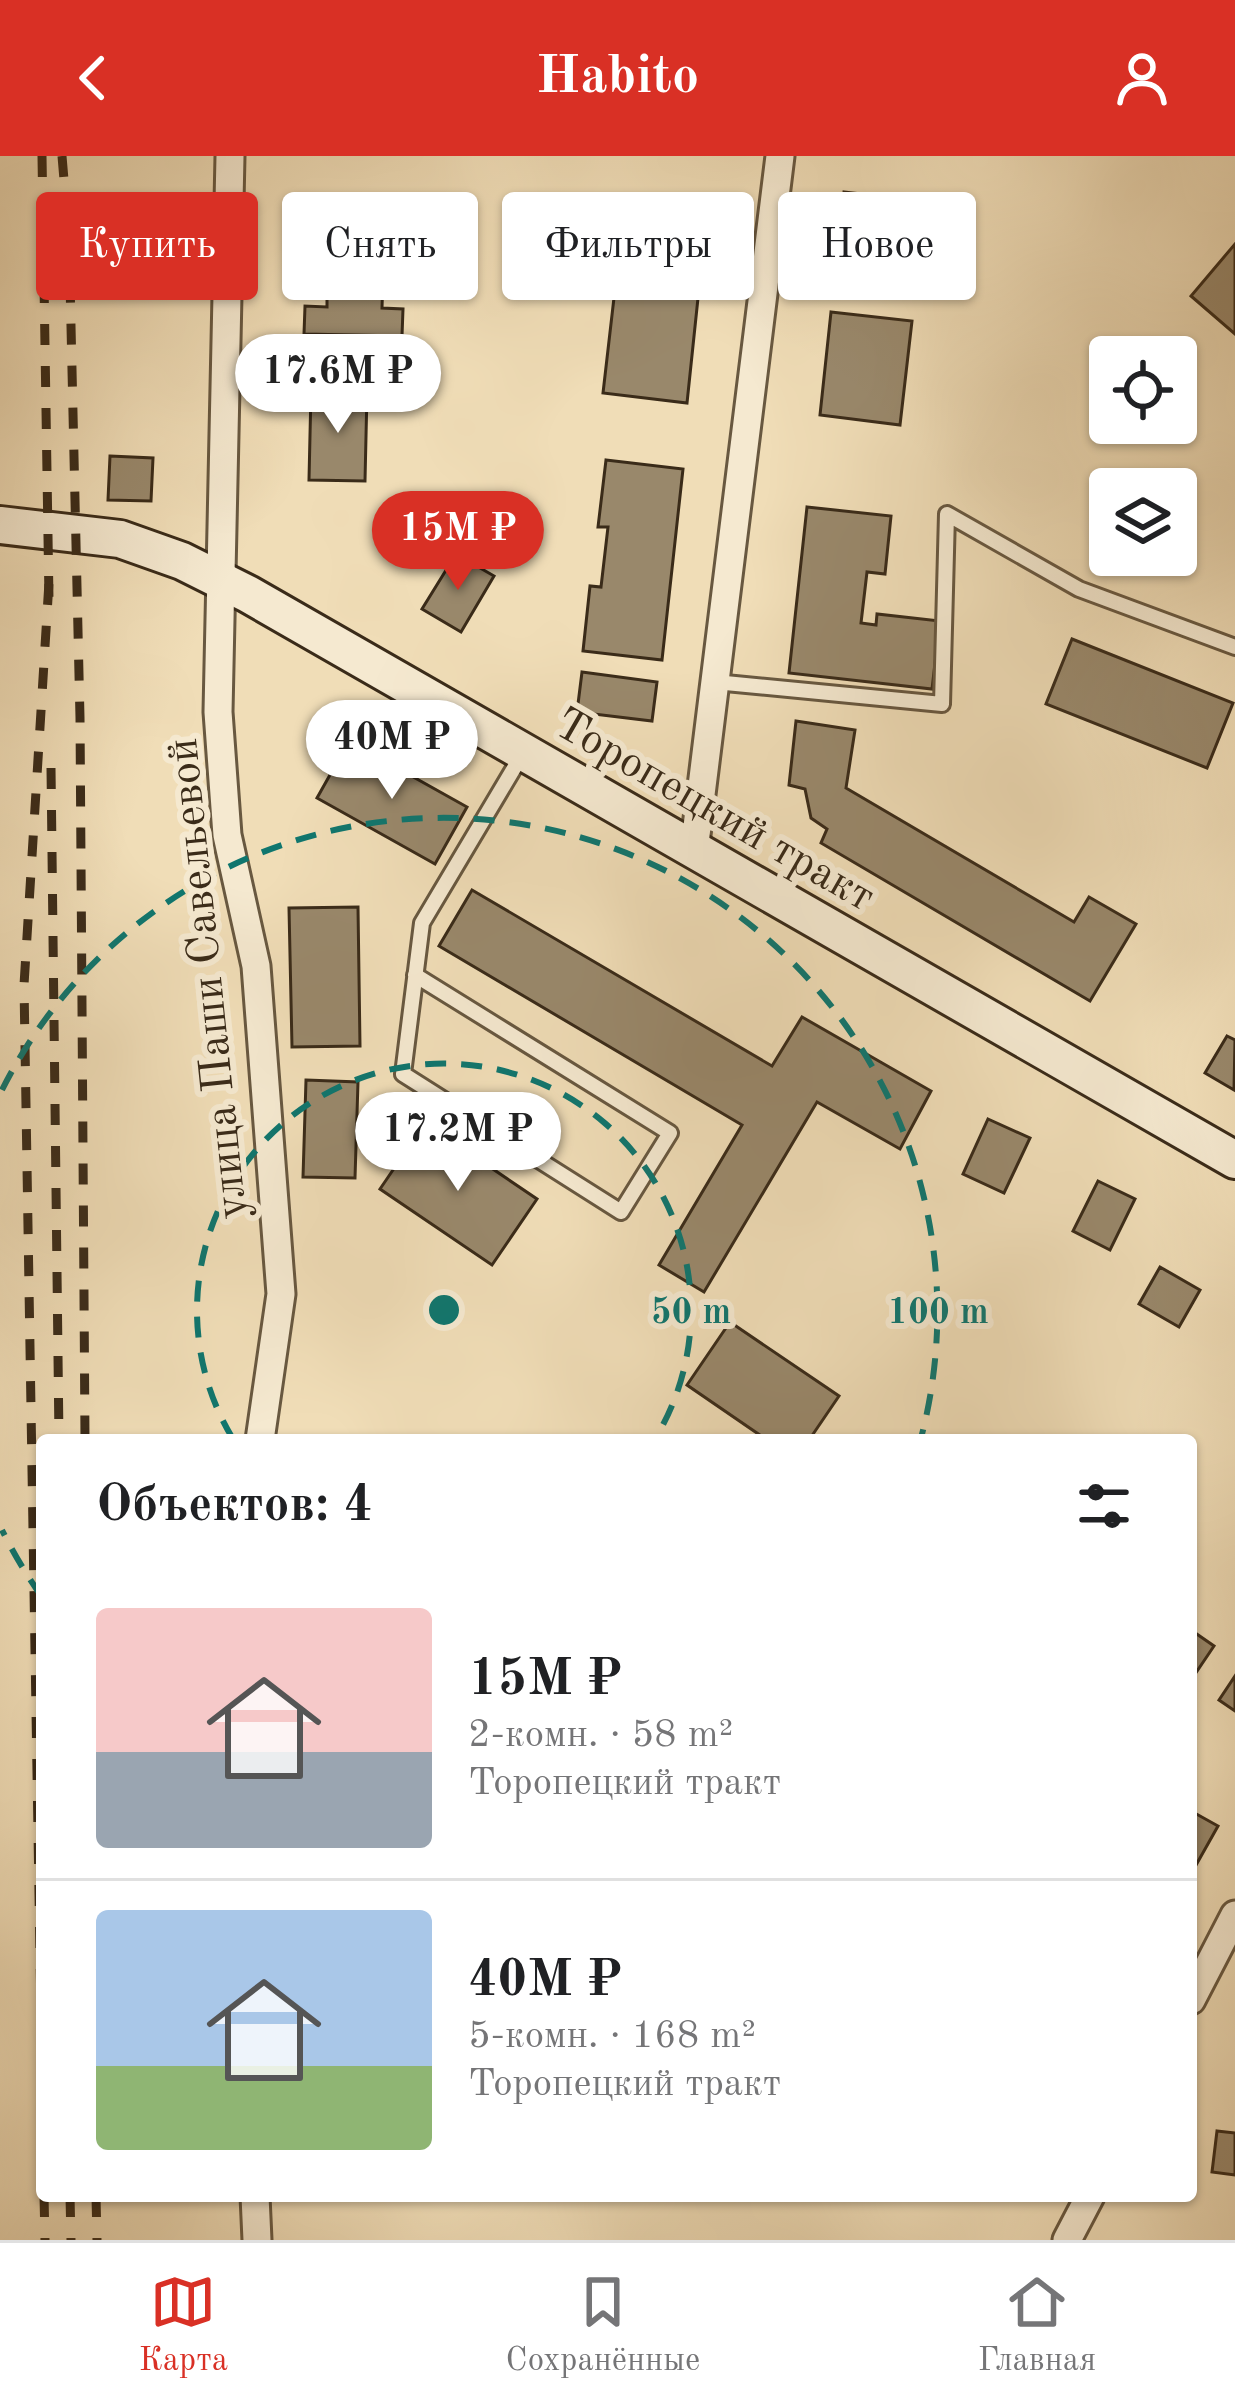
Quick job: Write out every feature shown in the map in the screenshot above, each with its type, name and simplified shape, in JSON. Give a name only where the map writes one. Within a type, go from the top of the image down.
[{"type":"main road","name":"Торопецкий тракт","points":[[0,525],[120,538],[220,580],[1235,1160]]},
{"type":"street","name":"улица Паши Савельевой","points":[[230,156],[218,712],[226,835],[256,966],[281,1294],[261,1434]]},
{"type":"street","points":[[694,851],[780,156]]},
{"type":"street","points":[[1197,1988],[1235,1915]]},
{"type":"street","points":[[255,2202],[257,2240]]},
{"type":"street","points":[[1067,2240],[1087,2202]]},
{"type":"lane","points":[[715,682],[942,704],[947,514],[1079,589],[1235,646]]},
{"type":"lane","points":[[415,975],[670,1133],[621,1212],[403,1074],[415,975],[422,923],[523,753]]},
{"type":"building","points":[[1235,244],[1235,334],[1191,296]]},
{"type":"building","points":[[327,300],[382,300],[382,308],[403,309],[402,336],[304,334],[305,306],[327,307]]},
{"type":"building","points":[[614,300],[698,300],[687,403],[603,393]]},
{"type":"building","points":[[831,312],[912,321],[900,425],[820,415]]},
{"type":"building","points":[[311,391],[367,392],[365,481],[309,480]]},
{"type":"building","points":[[110,456],[153,458],[151,501],[108,500]]},
{"type":"building","points":[[606,460],[683,469],[662,660],[583,651],[590,586],[601,587],[608,527],[598,527]]},
{"type":"building","points":[[807,507],[891,516],[885,574],[867,572],[861,623],[876,625],[877,614],[940,621],[932,689],[789,673]]},
{"type":"building","points":[[456,554],[494,576],[461,632],[422,609]]},
{"type":"building","points":[[1072,639],[1233,703],[1207,768],[1046,704]]},
{"type":"building","points":[[582,672],[657,682],[652,721],[577,712]]},
{"type":"building","points":[[796,721],[855,730],[846,788],[1074,922],[1089,897],[1136,924],[1090,1001],[821,843],[827,829],[811,818],[805,789],[789,785]]},
{"type":"building","points":[[349,741],[467,807],[435,864],[317,798]]},
{"type":"building","points":[[472,890],[772,1066],[802,1017],[931,1091],[900,1149],[817,1102],[704,1292],[659,1265],[742,1125],[439,946]]},
{"type":"building","points":[[358,907],[360,1046],[292,1047],[289,908]]},
{"type":"building","points":[[1227,1036],[1235,1040],[1234,1090],[1205,1073]]},
{"type":"building","points":[[306,1080],[358,1082],[355,1178],[303,1177]]},
{"type":"building","points":[[988,1119],[1030,1138],[1004,1193],[963,1174]]},
{"type":"building","points":[[425,1123],[537,1199],[492,1265],[380,1189]]},
{"type":"building","points":[[1098,1181],[1135,1199],[1110,1250],[1073,1231]]},
{"type":"building","points":[[1160,1267],[1200,1290],[1179,1327],[1139,1304]]},
{"type":"building","points":[[730,1322],[839,1396],[813,1434],[758,1434],[687,1385]]},
{"type":"building","points":[[1197,1634],[1214,1646],[1197,1671]]},
{"type":"building","points":[[1235,1676],[1235,1711],[1219,1700]]},
{"type":"building","points":[[1197,1814],[1218,1826],[1197,1863]]},
{"type":"building","points":[[1217,2131],[1235,2133],[1235,2175],[1212,2172]]},
{"type":"railway","points":[[42,156],[49,600]]},
{"type":"railway","points":[[62,156],[69,239],[80,718],[85,1434]]},
{"type":"railway","points":[[36,1711],[24,985],[49,582]]},
{"type":"railway","points":[[51,768],[59,1434]]},
{"type":"railway","points":[[44,2202],[45,2240]]},
{"type":"railway","points":[[70,2202],[71,2240]]},
{"type":"railway","points":[[96,2202],[97,2240]]}]
